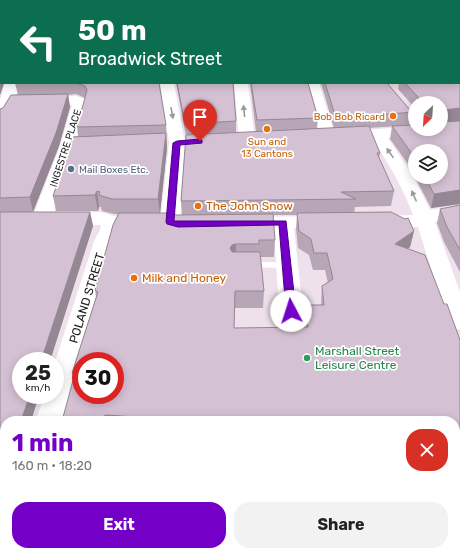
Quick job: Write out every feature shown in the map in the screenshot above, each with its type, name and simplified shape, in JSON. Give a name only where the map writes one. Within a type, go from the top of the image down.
[{"type":"street","points":[[0,118],[7,102],[12,84]]},
{"type":"street","points":[[0,219],[101,218],[111,222],[178,223],[177,143],[167,84]]},
{"type":"street","points":[[177,143],[254,139],[241,84]]},
{"type":"street","points":[[312,84],[321,138],[408,132]]},
{"type":"street","name":"INGESTRE PLACE","points":[[7,102],[76,100],[80,102],[72,134],[42,218]]},
{"type":"street","points":[[377,135],[399,167],[425,221],[452,303],[460,322]]},
{"type":"street","points":[[366,222],[425,221],[430,216],[460,211]]},
{"type":"street","name":"POLAND STREET","points":[[52,416],[104,241],[110,230],[111,222]]},
{"type":"street","points":[[283,222],[291,311]]},
{"type":"street","points":[[223,223],[343,222]]},
{"type":"lane","points":[[236,265],[286,264]]},
{"type":"building","points":[[79,84],[159,84],[166,125],[77,127],[87,90],[85,86]]},
{"type":"building","points":[[177,84],[233,84],[236,121],[185,124]]},
{"type":"building","points":[[251,84],[308,84],[318,118],[257,120]]},
{"type":"building","points":[[325,84],[388,84],[408,108],[408,113],[336,118]]},
{"type":"building","points":[[406,84],[460,84],[460,108],[448,110],[448,96],[417,96]]},
{"type":"building","points":[[68,94],[56,133],[30,197],[0,198],[0,109],[3,108],[11,95]]},
{"type":"building","points":[[460,121],[460,190],[434,194],[429,184],[448,184],[448,144],[408,144],[408,148],[392,126],[408,125],[408,136],[448,136],[448,122]]},
{"type":"building","points":[[369,126],[380,153],[377,153],[394,191],[341,192],[356,199],[181,201],[186,135]]},
{"type":"building","points":[[166,133],[158,199],[112,199],[99,195],[100,192],[97,191],[95,195],[53,196],[73,137]]},
{"type":"building","points":[[460,205],[460,250],[447,227],[440,209]]},
{"type":"building","points":[[0,212],[90,212],[44,352],[12,352],[12,404],[27,404],[23,416],[0,416]]},
{"type":"building","points":[[391,212],[405,219],[408,218],[414,231],[395,244],[425,255],[444,304],[447,304],[460,340],[460,416],[63,416],[72,384],[72,404],[124,404],[124,352],[79,352],[98,292],[95,290],[113,225],[119,213],[169,213],[177,215],[273,214],[275,240],[259,240],[259,244],[236,244],[232,245],[230,248],[232,252],[260,252],[264,291],[235,291],[234,328],[308,327],[305,305],[324,305],[322,286],[333,279],[327,253],[314,253],[311,239],[299,231],[297,213]]},
{"type":"place","name":"Bob Bob Ricard","points":[[393,116]]},
{"type":"place","name":"Sun and 13 Cantons","points":[[267,129]]},
{"type":"place","name":"Mail Boxes Etc.","points":[[71,169]]},
{"type":"place","name":"The John Snow","points":[[198,206]]},
{"type":"place","name":"Milk and Honey","points":[[134,278]]},
{"type":"place","name":"Marshall Street Leisure Centre","points":[[307,358]]},
{"type":"route","points":[[200,141],[177,143],[170,222],[178,224],[283,222],[291,311]]}]
